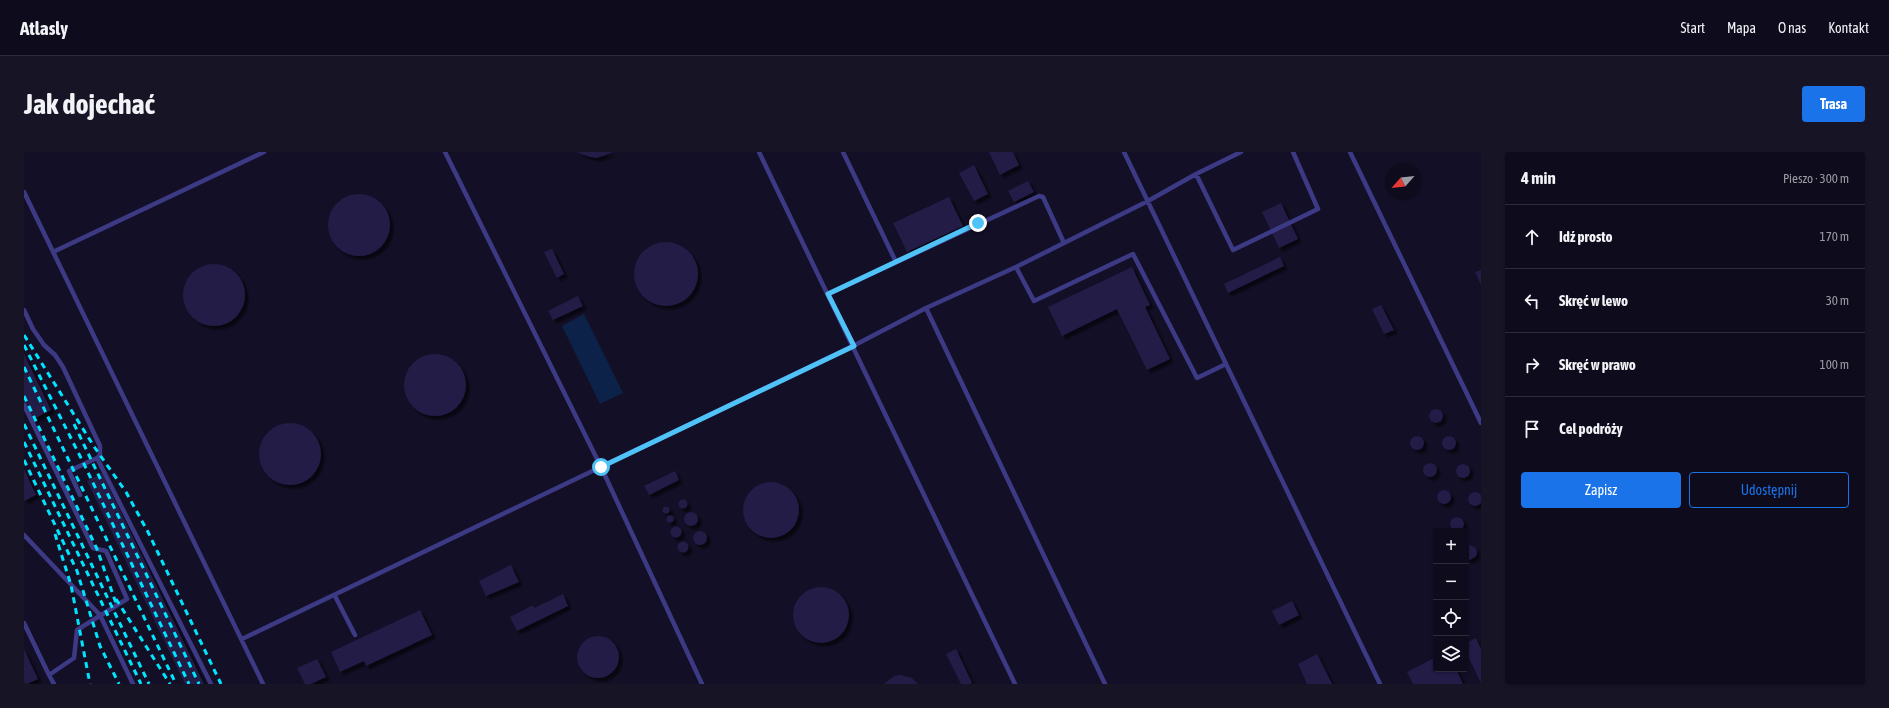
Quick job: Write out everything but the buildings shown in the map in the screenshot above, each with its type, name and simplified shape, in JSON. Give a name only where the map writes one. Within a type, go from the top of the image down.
[{"type":"lane","points":[[53,252],[264,152]]},
{"type":"lane","points":[[445,152],[601,467],[702,684]]},
{"type":"lane","points":[[759,152],[854,346],[1015,684]]},
{"type":"lane","points":[[843,152],[896,262]]},
{"type":"lane","points":[[1124,152],[1380,684]]},
{"type":"lane","points":[[242,639],[335,596],[854,346],[926,308],[1016,267],[1148,201],[1196,174],[1241,152]]},
{"type":"lane","points":[[1196,174],[1233,250],[1318,209],[1293,152]]},
{"type":"lane","points":[[1350,152],[1481,423]]},
{"type":"lane","points":[[24,192],[263,684]]},
{"type":"lane","points":[[828,294],[1039,196],[1043,198],[1064,243]]},
{"type":"lane","points":[[1016,267],[1034,301],[1133,254],[1197,378],[1226,364]]},
{"type":"lane","points":[[926,308],[1105,684]]},
{"type":"lane","points":[[24,310],[33,329],[44,345],[55,355],[63,368],[100,446],[100,455],[97,458],[69,471],[80,495]]},
{"type":"lane","points":[[24,405],[93,548],[106,551],[127,599],[77,630],[74,658],[49,675]]},
{"type":"lane","points":[[97,458],[211,684]]},
{"type":"lane","points":[[24,535],[100,615],[133,684]]},
{"type":"lane","points":[[335,596],[355,635]]},
{"type":"lane","points":[[24,623],[54,684]]},
{"type":"water","points":[[584,314],[623,393],[600,404],[562,326]]},
{"type":"railway","points":[[24,335],[95,448],[126,492],[148,532],[221,684]]},
{"type":"railway","points":[[24,345],[84,464],[189,684]]},
{"type":"railway","points":[[24,367],[176,684]]},
{"type":"railway","points":[[24,396],[97,549],[117,606]]},
{"type":"railway","points":[[24,424],[149,684]]},
{"type":"railway","points":[[74,424],[199,684]]},
{"type":"railway","points":[[24,442],[141,684]]},
{"type":"railway","points":[[24,460],[77,571],[100,646],[119,684]]},
{"type":"railway","points":[[55,534],[71,585],[90,684]]},
{"type":"railway","points":[[116,599],[170,684]]},
{"type":"route","points":[[601,467],[854,346],[828,294],[978,223]]}]
